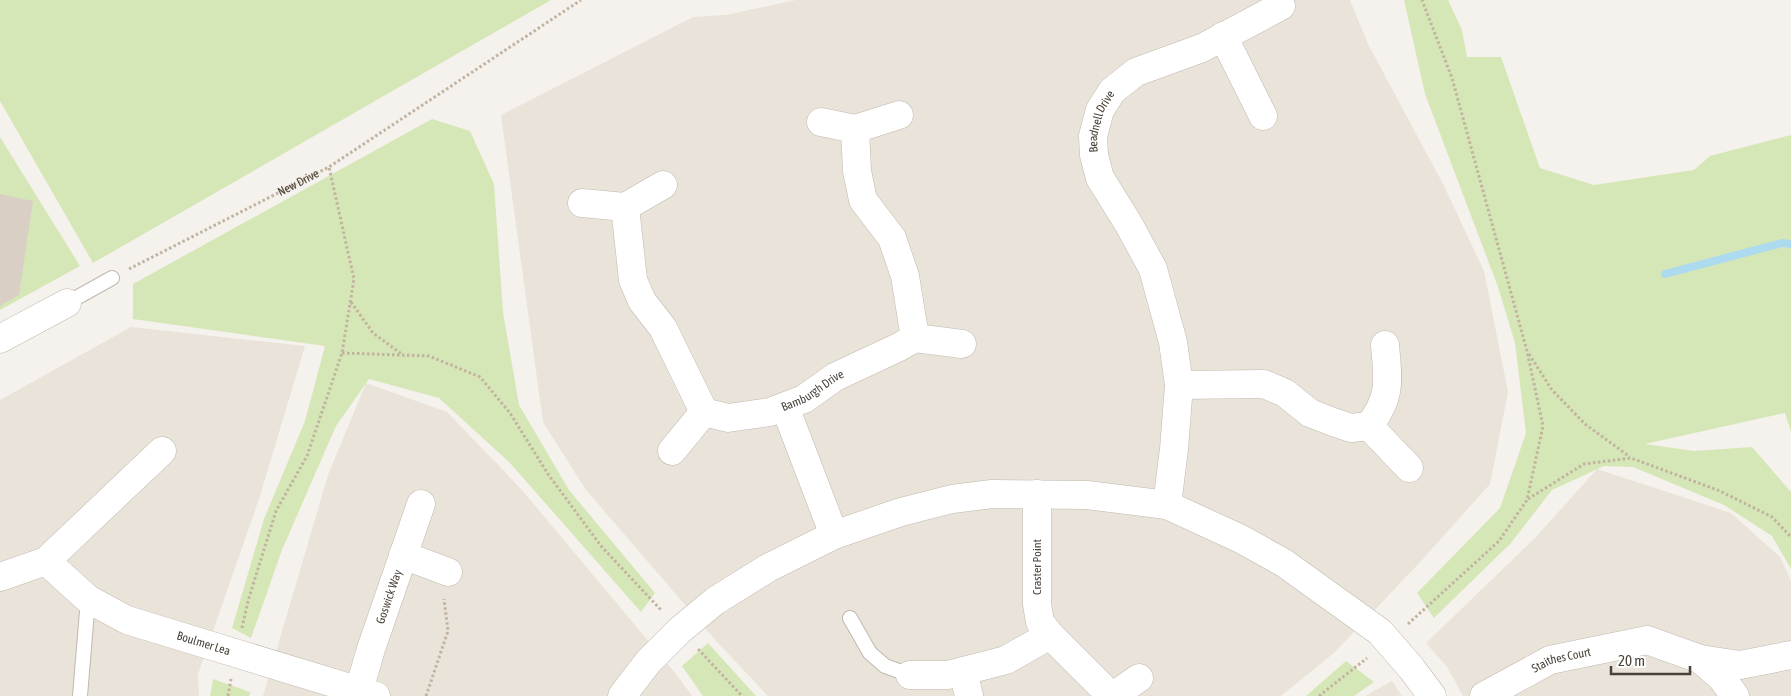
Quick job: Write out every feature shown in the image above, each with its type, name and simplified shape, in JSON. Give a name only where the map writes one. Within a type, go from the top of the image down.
[{"type":"street","name":"Beadnell Drive","points":[[1167,505],[1179,385],[1173,342],[1153,269],[1128,223],[1100,178],[1094,155],[1093,136],[1100,110],[1112,91],[1136,72],[1202,48],[1281,6]]},
{"type":"street","points":[[1223,36],[1264,116]]},
{"type":"street","points":[[821,122],[855,130],[899,115]]},
{"type":"street","points":[[855,130],[857,171],[863,200],[892,238],[905,276],[915,338],[962,344]]},
{"type":"street","points":[[582,203],[625,207],[663,185]]},
{"type":"street","points":[[625,207],[633,280],[642,301],[663,328],[704,412],[672,452]]},
{"type":"street","points":[[0,339],[67,303]]},
{"type":"street","name":"Bamburgh Drive","points":[[704,412],[728,418],[770,412],[804,399],[835,377],[915,338]]},
{"type":"street","points":[[1179,385],[1264,384],[1284,393],[1310,412],[1333,422],[1350,428],[1369,426],[1380,412],[1387,394],[1386,345]]},
{"type":"street","points":[[784,406],[834,535]]},
{"type":"street","points":[[1369,426],[1409,468]]},
{"type":"street","points":[[0,577],[46,561],[162,451]]},
{"type":"street","points":[[622,696],[648,662],[680,630],[715,601],[768,568],[834,535],[901,512],[952,499],[992,494],[1037,494],[1087,495],[1167,505],[1241,538],[1284,563],[1380,632],[1412,669],[1432,696]]},
{"type":"street","name":"Craster Point","points":[[1037,494],[1037,604],[1040,622],[1050,635],[1112,696],[1139,678]]},
{"type":"street","name":"Goswick Way","points":[[368,693],[403,555],[421,504]]},
{"type":"street","points":[[403,555],[448,572]]},
{"type":"street","name":"Boulmer Lea","points":[[46,561],[88,599],[127,620],[368,693]]},
{"type":"street","points":[[910,674],[948,675],[966,684],[1050,635]]},
{"type":"street","name":"Staithes Court","points":[[1484,696],[1550,660],[1647,640],[1700,659],[1740,665],[1791,655]]},
{"type":"street","points":[[1700,659],[1721,677],[1735,696]]},
{"type":"lane","points":[[67,303],[112,278]]},
{"type":"lane","points":[[80,696],[88,599]]},
{"type":"lane","points":[[850,618],[870,653],[885,666],[910,674]]},
{"type":"path","name":"New Drive","points":[[112,278],[329,167],[581,0]]},
{"type":"path","points":[[1422,0],[1452,78],[1527,350],[1542,426],[1527,500]]},
{"type":"path","points":[[241,632],[248,601],[276,511],[307,456],[342,353],[354,279],[329,167]]},
{"type":"path","points":[[351,302],[373,333],[403,356]]},
{"type":"path","points":[[1527,350],[1552,390],[1585,424],[1631,458],[1720,491],[1772,517],[1791,537]]},
{"type":"path","points":[[342,353],[429,356],[480,376],[510,413],[548,474],[601,546],[662,611]]},
{"type":"path","points":[[1408,624],[1499,540],[1527,500],[1584,464],[1631,458]]},
{"type":"path","points":[[426,696],[448,631],[442,588],[448,572]]},
{"type":"path","points":[[701,652],[742,696]]},
{"type":"path","points":[[1319,696],[1364,661]]},
{"type":"path","points":[[228,696],[231,679]]},
{"type":"shaded area","points":[[796,0],[1350,0],[1368,44],[1443,184],[1484,271],[1508,392],[1490,484],[1422,560],[1335,652],[1281,696],[768,696],[718,643],[586,490],[543,422],[501,115],[693,17],[726,15]]},
{"type":"shaded area","points":[[131,327],[305,346],[259,499],[198,674],[199,696],[0,696],[0,400]]},
{"type":"shaded area","points":[[366,383],[447,412],[521,489],[676,674],[692,696],[263,696],[328,475]]},
{"type":"shaded area","points":[[1597,469],[1731,513],[1780,557],[1791,581],[1791,696],[1463,696],[1447,667],[1426,643],[1535,538]]},
{"type":"shaded area","points":[[1392,681],[1402,696],[1365,696]]},
{"type":"green space","points":[[0,0],[551,0],[93,263],[0,101]]},
{"type":"green space","points":[[1404,0],[1448,0],[1462,30],[1467,57],[1501,57],[1540,168],[1594,185],[1694,170],[1710,156],[1791,135],[1791,432],[1785,413],[1645,444],[1694,451],[1752,447],[1791,492],[1791,569],[1772,536],[1724,505],[1633,467],[1604,466],[1552,490],[1511,543],[1434,618],[1417,593],[1500,508],[1526,433],[1515,343],[1498,287],[1425,94]]},
{"type":"green space","points":[[432,119],[470,131],[494,184],[503,312],[519,405],[569,490],[655,593],[641,612],[510,463],[439,398],[369,379],[336,426],[282,550],[251,638],[232,628],[264,519],[305,421],[325,346],[133,319],[133,284]]},
{"type":"green space","points":[[0,137],[80,266],[0,310]]},
{"type":"green space","points":[[708,643],[756,696],[703,696],[682,666]]},
{"type":"green space","points":[[1346,661],[1374,682],[1354,696],[1306,696]]},
{"type":"green space","points":[[213,679],[250,692],[249,696],[210,696]]},
{"type":"building","points":[[0,194],[33,201],[19,295],[0,306]]},
{"type":"waterway","points":[[1665,274],[1782,243],[1791,244]]}]
